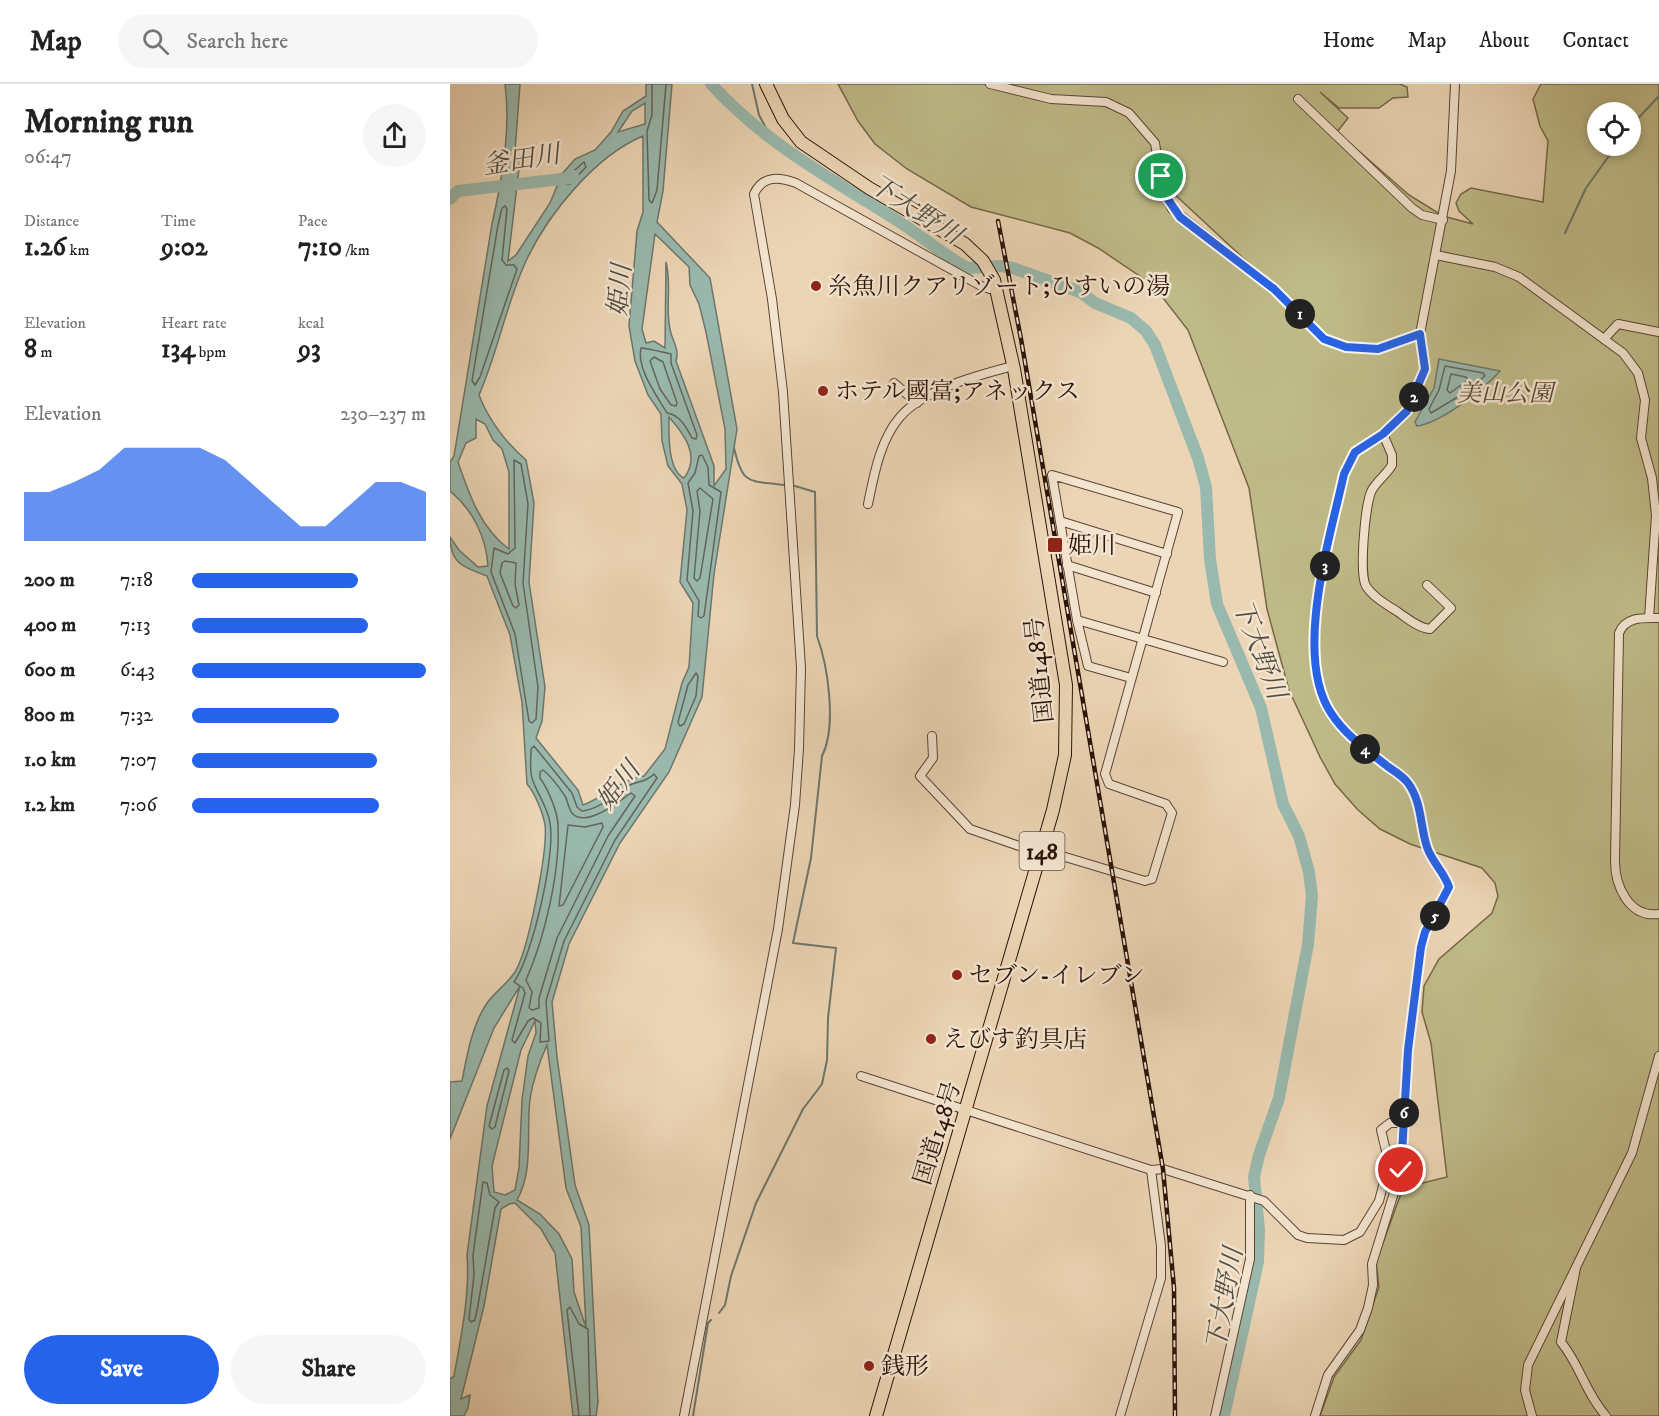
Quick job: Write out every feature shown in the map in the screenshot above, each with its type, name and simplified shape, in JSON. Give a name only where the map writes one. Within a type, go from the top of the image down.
[{"type":"highway","name":"国道148号","points":[[766,84],[783,119],[801,142],[869,188],[965,244],[991,272],[1013,366],[1066,685],[1065,755],[1042,850],[876,1416]]},
{"type":"street","points":[[990,84],[1051,99],[1106,102],[1129,113],[1155,143],[1162,189],[1172,209],[1274,289],[1324,339],[1346,347],[1378,349],[1420,334]]},
{"type":"street","points":[[1315,1416],[1328,1375],[1360,1330],[1368,1308],[1373,1285],[1372,1264],[1401,1170],[1408,1050],[1421,947],[1425,932],[1449,887],[1445,874],[1427,847],[1417,799],[1408,781],[1358,743],[1325,704],[1318,681],[1313,642],[1344,474],[1355,452],[1383,434],[1407,411],[1425,369],[1420,334],[1451,171],[1455,84]]},
{"type":"street","points":[[1298,99],[1412,208],[1422,215],[1443,220]]},
{"type":"street","points":[[684,1416],[778,929],[795,805],[799,749],[801,668],[783,392],[772,299],[754,194],[758,187],[768,179],[783,178],[796,183],[981,286],[990,289],[996,286]]},
{"type":"street","points":[[1436,255],[1514,274],[1604,339],[1631,362],[1638,373],[1645,400],[1641,438],[1652,478],[1656,515],[1649,618]]},
{"type":"street","points":[[1604,339],[1618,324],[1659,332]]},
{"type":"street","points":[[868,504],[880,454],[899,418],[917,403],[968,378],[1013,366]]},
{"type":"street","points":[[894,383],[917,403]]},
{"type":"street","points":[[1383,434],[1392,455],[1392,465],[1372,490],[1363,578],[1377,597],[1420,626],[1430,629],[1451,608],[1427,585]]},
{"type":"street","points":[[932,736],[933,758],[920,776],[952,813],[970,829],[1022,847],[1042,850],[1145,881],[1152,879],[1157,872],[1172,813],[1166,804],[1109,784],[1105,774],[1178,512],[1052,475],[1077,620],[1088,666],[1131,678]]},
{"type":"street","points":[[1060,520],[1167,554]]},
{"type":"street","points":[[1067,566],[1156,593]]},
{"type":"street","points":[[1659,618],[1627,622],[1619,633],[1615,874],[1626,900],[1647,914],[1659,914]]},
{"type":"street","points":[[1077,620],[1223,662]]},
{"type":"street","points":[[1532,1416],[1525,1390],[1528,1365],[1576,1263],[1632,1153],[1659,1056]]},
{"type":"street","points":[[861,1076],[1151,1170],[1163,1169],[1250,1195],[1264,1201],[1298,1235],[1307,1238],[1344,1240],[1353,1237],[1366,1226],[1379,1201],[1388,1170],[1381,1130],[1390,1123],[1404,1123]]},
{"type":"street","points":[[1120,1416],[1161,1278],[1161,1246],[1151,1170]]},
{"type":"street","points":[[1215,1416],[1250,1259],[1250,1195]]},
{"type":"street","points":[[1576,1263],[1561,1342],[1571,1354],[1583,1385],[1606,1416]]},
{"type":"green space","name":"美山公園","points":[[838,84],[984,84],[1035,96],[1011,84],[1400,84],[1407,87],[1408,97],[1393,98],[1379,108],[1339,108],[1320,92],[1348,118],[1337,132],[1409,195],[1443,216],[1473,224],[1459,211],[1456,203],[1461,194],[1471,188],[1543,202],[1548,141],[1540,126],[1533,99],[1541,84],[1659,84],[1659,1416],[1320,1416],[1334,1377],[1361,1340],[1379,1287],[1376,1262],[1403,1188],[1447,1177],[1431,1043],[1422,1012],[1424,986],[1439,959],[1492,913],[1498,896],[1495,883],[1482,868],[1410,844],[1380,829],[1358,810],[1335,784],[1289,690],[1267,609],[1249,488],[1188,330],[1153,285],[1098,248],[1070,233],[971,207],[907,169],[875,144],[858,121]],"holes":[[[1149,155],[1157,158],[1170,190],[1271,284],[1276,295],[1178,220],[1169,209]]]},
{"type":"water","points":[[505,84],[520,84],[515,151],[520,161],[508,261],[516,255],[550,203],[562,174],[575,159],[595,150],[611,132],[623,111],[646,96],[646,84],[672,84],[663,191],[657,222],[710,278],[737,429],[714,574],[702,697],[669,772],[620,843],[569,944],[552,1002],[557,1057],[575,1185],[589,1225],[598,1402],[596,1416],[573,1416],[555,1253],[541,1229],[515,1203],[501,1209],[484,1306],[461,1399],[470,1395],[468,1408],[464,1416],[450,1416],[450,1379],[454,1376],[464,1316],[467,1255],[487,1106],[520,986],[494,1028],[450,1139],[450,1082],[462,1081],[477,1021],[490,999],[515,972],[520,961],[536,900],[545,838],[542,815],[536,798],[527,784],[522,702],[510,635],[487,576],[460,564],[453,553],[450,537],[459,550],[478,567],[488,566],[481,535],[472,515],[450,491],[450,462],[454,456],[502,172],[507,101]],"holes":[[[645,103],[645,124],[618,132],[632,111]],[[643,136],[643,212],[637,231],[629,326],[635,361],[648,395],[661,414],[662,441],[668,466],[682,484],[687,510],[680,582],[693,603],[689,667],[682,683],[665,749],[644,776],[620,784],[599,798],[583,805],[578,790],[536,738],[542,721],[545,687],[529,582],[534,503],[526,460],[498,430],[479,395],[519,277],[535,243],[575,188],[608,157]],[[655,234],[689,267],[690,285],[699,304],[706,332],[725,429],[726,469],[714,486],[714,466],[676,361],[676,349],[668,312],[666,262],[665,348],[654,341],[646,343],[642,329]],[[669,417],[685,438],[691,454],[689,470],[684,478],[674,467]],[[476,419],[485,424],[493,440],[502,449],[509,472],[509,549],[499,541],[483,521],[467,486],[458,462],[466,443],[476,438]],[[535,1021],[536,1033],[528,1056],[522,1100],[519,1168],[515,1190],[505,1195],[494,1192],[492,1166],[521,1050]],[[547,1045],[566,1188],[581,1227],[586,1327],[574,1292],[572,1259],[559,1234],[540,1214],[517,1200],[526,1176],[530,1099],[541,1058]]]},
{"type":"water","points":[[1439,359],[1500,371],[1484,387],[1450,412],[1427,424],[1417,426],[1415,422],[1434,388]]},
{"type":"waterway","name":"下大野川","points":[[711,84],[754,125],[776,142],[962,265],[968,268],[1001,266],[1013,268],[1080,292],[1095,303],[1131,318],[1146,331],[1155,345],[1198,458],[1206,487],[1210,559],[1217,604],[1261,708],[1283,804],[1299,836],[1309,872],[1312,896],[1308,944],[1279,1098],[1259,1155],[1254,1177],[1259,1230],[1258,1262],[1224,1416]]},
{"type":"waterway","points":[[752,84],[759,115],[774,143]]},
{"type":"waterway","points":[[1641,115],[1659,96]]},
{"type":"waterway","points":[[1565,233],[1586,188],[1609,156]]},
{"type":"waterway","name":"釜田川","points":[[450,199],[458,191],[573,176]]},
{"type":"waterway","points":[[734,448],[741,469],[749,479],[784,485]]},
{"type":"waterway","points":[[719,1313],[725,1305],[731,1276],[756,1203],[803,1109],[822,1084],[827,1060],[828,1018],[836,948],[793,943],[811,858],[822,756],[827,744],[830,713],[825,663],[817,636],[815,492],[795,486]]},
{"type":"waterway","points":[[693,1416],[708,1323],[711,1320]]},
{"type":"railway","points":[[998,221],[1021,339],[1163,1169],[1174,1288],[1175,1416]]},
{"type":"place","name":"糸魚川クアリゾート;ひすいの湯","points":[[816,286]]},
{"type":"place","name":"ホテル國富;アネックス","points":[[823,391]]},
{"type":"place","name":"姫川","points":[[1055,545]]},
{"type":"place","name":"セブン-イレブン","points":[[957,975]]},
{"type":"place","name":"えびす釣具店","points":[[931,1039]]},
{"type":"place","name":"銭形","points":[[869,1366]]},
{"type":"route","points":[[1161,176],[1162,189],[1172,209],[1274,289],[1324,339],[1346,347],[1378,349],[1420,334],[1425,369],[1407,411],[1383,434],[1355,452],[1344,474],[1327,553],[1313,642],[1313,656],[1325,704],[1358,743],[1408,781],[1417,799],[1427,847],[1445,874],[1449,887],[1447,895],[1425,932],[1421,947],[1408,1050],[1401,1170]]}]
